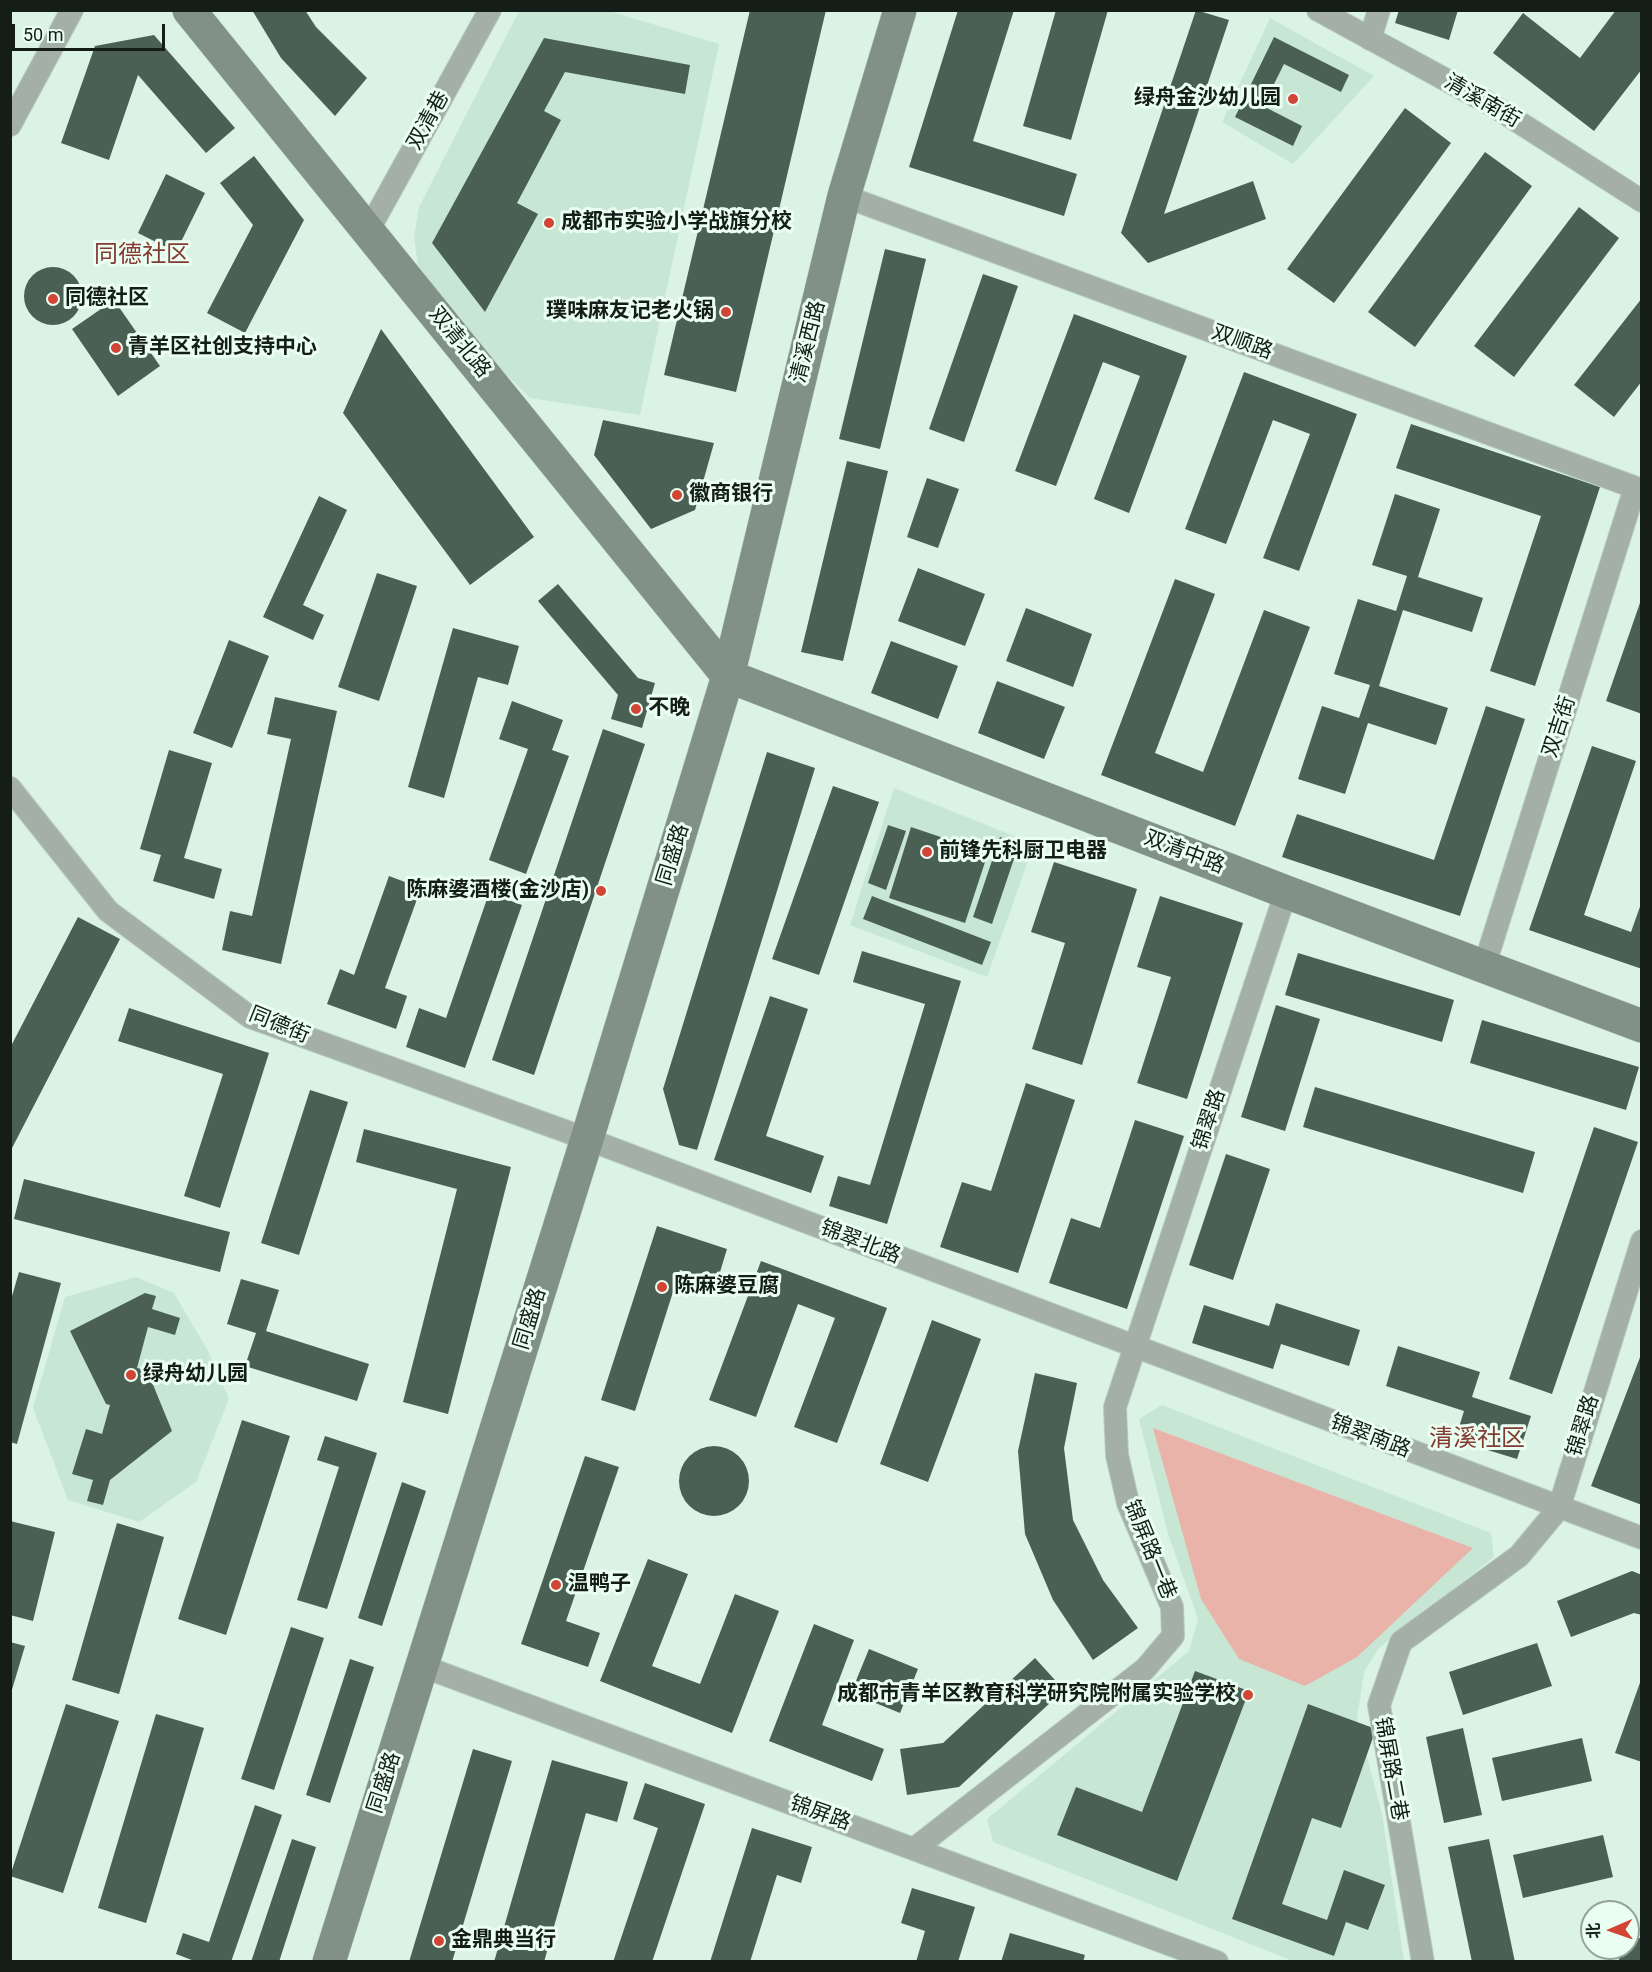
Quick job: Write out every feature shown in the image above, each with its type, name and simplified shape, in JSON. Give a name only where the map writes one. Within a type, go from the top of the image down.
[{"type":"street","points":[[10,125],[72,10]]},
{"type":"street","name":"双清北路","points":[[189,10],[728,676]]},
{"type":"street","name":"双清巷","points":[[368,231],[490,10]]},
{"type":"street","name":"清溪西路","points":[[728,676],[844,196],[900,10]]},
{"type":"street","name":"清溪南街","points":[[1318,10],[1492,105],[1641,201]]},
{"type":"street","points":[[1370,39],[1379,10]]},
{"type":"street","name":"双顺路","points":[[844,196],[1638,489]]},
{"type":"street","name":"双吉街","points":[[1484,967],[1638,489]]},
{"type":"street","name":"双清中路","points":[[728,676],[1286,892],[1641,1026]]},
{"type":"street","name":"同盛路","points":[[329,1962],[587,1139],[728,676]]},
{"type":"street","name":"同德街","points":[[10,788],[108,911],[250,1017],[587,1139]]},
{"type":"street","name":"锦翠路","points":[[1133,1347],[1286,892]]},
{"type":"street","name":"锦翠北路","points":[[587,1139],[1133,1347]]},
{"type":"street","name":"锦翠路","points":[[1559,1508],[1641,1240]]},
{"type":"street","name":"锦翠南路","points":[[1133,1347],[1641,1538]]},
{"type":"street","name":"锦屏路一巷","points":[[914,1849],[1145,1669],[1173,1636],[1172,1607],[1128,1503],[1117,1455],[1115,1407],[1133,1347]]},
{"type":"street","name":"锦屏路二巷","points":[[1423,1962],[1379,1705],[1401,1642],[1520,1556],[1559,1508]]},
{"type":"street","name":"锦屏路","points":[[422,1666],[914,1849],[1185,1956],[1217,1962]]},
{"type":"shaded area","name":"成都市实验小学战旗分校","points":[[519,11],[609,11],[719,44],[640,415],[530,398],[465,334],[418,265],[414,238],[419,207]]},
{"type":"shaded area","name":"绿舟金沙幼儿园","points":[[1270,18],[1374,76],[1293,164],[1222,122]]},
{"type":"shaded area","points":[[894,788],[1034,844],[987,977],[850,925]]},
{"type":"shaded area","name":"绿舟幼儿园","points":[[136,1277],[174,1293],[208,1351],[229,1399],[196,1482],[139,1522],[68,1500],[33,1408],[65,1297]]},
{"type":"shaded area","name":"成都市青羊区教育科学研究院附属实验学校","points":[[1162,1405],[1491,1533],[1494,1557],[1379,1648],[1364,1672],[1357,1719],[1382,1814],[1404,1961],[1293,1961],[993,1842],[987,1819],[1189,1651],[1198,1619],[1168,1534],[1139,1419]]},
{"type":"shaded area","points":[[1153,1428],[1473,1548],[1357,1657],[1305,1686],[1239,1659],[1201,1599]]},
{"type":"building","points":[[252,10],[305,10],[316,27],[367,78],[335,116],[281,58]]},
{"type":"building","points":[[750,10],[826,10],[736,392],[664,375]]},
{"type":"building","points":[[958,10],[1014,10],[973,141],[1077,174],[1064,216],[909,167]]},
{"type":"building","points":[[1056,10],[1108,10],[1071,140],[1023,126]]},
{"type":"building","points":[[1196,10],[1229,20],[1164,214],[1253,181],[1266,219],[1148,263],[1121,233]]},
{"type":"building","points":[[1399,10],[1458,10],[1449,40],[1395,23]]},
{"type":"building","points":[[1616,10],[1642,10],[1642,69],[1594,131],[1493,53],[1523,13],[1580,58]]},
{"type":"building","points":[[154,35],[235,128],[206,153],[138,75],[109,160],[61,143],[95,46]]},
{"type":"building","points":[[1274,37],[1349,75],[1341,92],[1284,64],[1263,106],[1302,126],[1293,146],[1235,117]]},
{"type":"building","points":[[544,38],[690,65],[685,94],[565,72],[544,111],[561,120],[517,203],[538,214],[485,312],[432,243]]},
{"type":"building","points":[[1405,108],[1451,143],[1334,303],[1287,269]]},
{"type":"building","points":[[1485,152],[1532,186],[1415,347],[1368,312]]},
{"type":"building","points":[[254,156],[304,220],[245,333],[207,313],[253,225],[220,183]]},
{"type":"building","points":[[166,174],[205,193],[176,252],[138,233]]},
{"type":"building","points":[[1579,207],[1619,238],[1514,377],[1474,346]]},
{"type":"building","points":[[885,249],[926,259],[880,449],[839,439]]},
{"type":"building","name":"同德社区","points":[[53,267],[64,269],[74,275],[80,285],[82,296],[80,307],[74,317],[64,323],[53,325],[42,323],[32,317],[26,307],[24,296],[26,285],[32,275],[42,269]]},
{"type":"building","points":[[983,274],[1018,286],[964,442],[929,429]]},
{"type":"building","points":[[1642,298],[1642,381],[1614,417],[1574,385]]},
{"type":"building","name":"青羊区社创支持中心","points":[[114,300],[160,366],[118,396],[72,329]]},
{"type":"building","points":[[1074,314],[1187,356],[1129,513],[1094,499],[1140,376],[1103,362],[1056,486],[1015,471]]},
{"type":"building","points":[[381,329],[534,537],[470,585],[343,413]]},
{"type":"building","points":[[1244,372],[1357,414],[1299,571],[1263,558],[1310,434],[1273,420],[1226,544],[1185,529]]},
{"type":"building","points":[[603,420],[714,443],[695,510],[651,529],[594,455]]},
{"type":"building","points":[[1411,424],[1600,487],[1535,686],[1490,671],[1541,516],[1396,468]]},
{"type":"building","points":[[847,461],[888,471],[843,661],[801,652]]},
{"type":"building","points":[[927,478],[959,489],[938,548],[907,537]]},
{"type":"building","points":[[1395,494],[1440,509],[1418,577],[1483,598],[1472,632],[1403,610],[1379,686],[1448,708],[1436,745],[1368,723],[1345,794],[1298,779],[1322,706],[1359,718],[1370,685],[1334,674],[1358,599],[1396,611],[1407,576],[1372,565]]},
{"type":"building","points":[[319,496],[347,510],[303,605],[324,615],[313,640],[263,617]]},
{"type":"building","points":[[918,568],[985,594],[965,646],[898,621]]},
{"type":"building","points":[[377,573],[417,586],[379,701],[338,687]]},
{"type":"building","points":[[1175,579],[1215,594],[1155,753],[1203,772],[1264,610],[1310,627],[1235,826],[1101,775]]},
{"type":"building","points":[[558,584],[638,678],[655,683],[642,728],[611,719],[618,695],[538,601]]},
{"type":"building","points":[[1642,597],[1642,714],[1606,701]]},
{"type":"building","points":[[1026,608],[1092,634],[1073,687],[1006,661]]},
{"type":"building","points":[[453,628],[519,646],[508,685],[478,677],[444,798],[408,787]]},
{"type":"building","points":[[229,640],[269,656],[232,748],[193,733]]},
{"type":"building","points":[[891,641],[958,666],[938,719],[871,693]]},
{"type":"building","points":[[997,681],[1065,707],[1044,759],[978,733]]},
{"type":"building","points":[[275,697],[337,711],[281,964],[222,950],[230,911],[252,916],[291,739],[267,734]]},
{"type":"building","points":[[512,701],[563,720],[552,750],[569,756],[526,874],[489,860],[528,749],[499,739]]},
{"type":"building","points":[[1486,706],[1525,719],[1460,916],[1282,857],[1297,814],[1434,860]]},
{"type":"building","points":[[603,729],[645,744],[534,1075],[492,1060]]},
{"type":"building","points":[[1592,746],[1636,761],[1584,915],[1631,932],[1642,901],[1642,969],[1529,930]]},
{"type":"building","points":[[169,750],[212,763],[184,858],[222,869],[214,899],[153,881],[161,855],[140,849]]},
{"type":"building","points":[[767,752],[815,768],[697,1150],[679,1145],[663,1089]]},
{"type":"building","points":[[833,786],[879,802],[819,975],[772,959]]},
{"type":"building","points":[[888,825],[906,831],[886,890],[868,883]]},
{"type":"building","points":[[911,827],[988,853],[965,923],[889,898]]},
{"type":"building","points":[[1000,837],[1019,844],[992,924],[973,917]]},
{"type":"building","points":[[1054,862],[1137,889],[1082,1065],[1032,1049],[1065,943],[1031,932]]},
{"type":"building","points":[[389,876],[421,888],[385,988],[407,996],[396,1029],[327,1004],[340,969],[354,975]]},
{"type":"building","points":[[489,893],[522,905],[465,1068],[406,1047],[419,1008],[446,1018]]},
{"type":"building","points":[[872,896],[991,942],[982,965],[863,919]]},
{"type":"building","points":[[1160,896],[1243,923],[1187,1099],[1137,1083],[1171,977],[1137,967]]},
{"type":"building","points":[[78,917],[120,939],[10,1152],[10,1048]]},
{"type":"building","points":[[862,951],[961,981],[887,1224],[829,1206],[838,1176],[870,1185],[925,1004],[853,982]]},
{"type":"building","points":[[1298,953],[1454,1000],[1442,1042],[1285,995]]},
{"type":"building","points":[[770,996],[808,1009],[766,1136],[824,1156],[811,1193],[714,1160]]},
{"type":"building","points":[[1276,1005],[1320,1019],[1285,1131],[1241,1117]]},
{"type":"building","points":[[129,1008],[269,1053],[220,1208],[184,1196],[223,1074],[118,1041]]},
{"type":"building","points":[[1482,1020],[1639,1067],[1626,1110],[1470,1063]]},
{"type":"building","points":[[1026,1083],[1075,1100],[1018,1273],[940,1247],[962,1182],[991,1191]]},
{"type":"building","points":[[1315,1087],[1535,1152],[1523,1193],[1303,1127]]},
{"type":"building","points":[[310,1090],[348,1102],[299,1255],[261,1243]]},
{"type":"building","points":[[1135,1120],[1184,1136],[1127,1309],[1049,1283],[1071,1218],[1100,1228]]},
{"type":"building","points":[[1594,1127],[1638,1142],[1552,1394],[1509,1379]]},
{"type":"building","points":[[364,1129],[511,1167],[448,1414],[403,1402],[457,1189],[356,1162]]},
{"type":"building","points":[[1226,1154],[1270,1169],[1233,1280],[1189,1265]]},
{"type":"building","points":[[24,1179],[230,1232],[220,1272],[14,1219]]},
{"type":"building","points":[[657,1226],[727,1249],[717,1282],[680,1270],[635,1411],[601,1400]]},
{"type":"building","points":[[761,1261],[887,1308],[837,1443],[794,1427],[835,1318],[798,1304],[756,1417],[709,1400]]},
{"type":"building","points":[[19,1272],[61,1283],[17,1444],[10,1442],[10,1303]]},
{"type":"building","points":[[241,1279],[279,1290],[266,1331],[369,1364],[357,1401],[245,1366],[256,1333],[227,1324]]},
{"type":"building","points":[[145,1293],[156,1296],[152,1309],[180,1318],[175,1335],[148,1327],[137,1368],[147,1370],[172,1431],[110,1480],[103,1505],[87,1501],[93,1480],[72,1474],[86,1429],[102,1434],[110,1405],[106,1404],[70,1331]]},
{"type":"building","points":[[1276,1303],[1360,1330],[1349,1366],[1281,1344],[1273,1369],[1192,1343],[1204,1305],[1269,1326]]},
{"type":"building","points":[[932,1320],[981,1339],[928,1482],[880,1464]]},
{"type":"building","points":[[1398,1346],[1480,1372],[1472,1397],[1531,1416],[1517,1459],[1455,1440],[1464,1411],[1386,1386]]},
{"type":"building","points":[[1642,1352],[1642,1505],[1591,1486]]},
{"type":"building","points":[[1035,1373],[1077,1383],[1064,1448],[1073,1520],[1103,1580],[1138,1628],[1093,1660],[1053,1600],[1025,1534],[1018,1451]]},
{"type":"building","points":[[242,1420],[290,1436],[226,1635],[178,1619]]},
{"type":"building","points":[[325,1436],[377,1453],[327,1609],[297,1600],[339,1467],[317,1460]]},
{"type":"building","points":[[714,1446],[727,1449],[739,1456],[746,1468],[749,1481],[746,1494],[739,1506],[727,1513],[714,1516],[701,1513],[689,1506],[682,1494],[679,1481],[682,1468],[689,1456],[701,1449]]},
{"type":"building","points":[[585,1456],[619,1467],[566,1621],[600,1633],[588,1667],[521,1644]]},
{"type":"building","points":[[402,1482],[426,1491],[382,1626],[358,1618]]},
{"type":"building","points":[[10,1521],[55,1532],[33,1621],[10,1615]]},
{"type":"building","points":[[117,1523],[164,1537],[119,1694],[72,1680]]},
{"type":"building","points":[[648,1559],[688,1574],[652,1666],[700,1684],[735,1594],[779,1611],[732,1733],[600,1681]]},
{"type":"building","points":[[1632,1571],[1642,1575],[1642,1615],[1634,1613],[1571,1637],[1557,1601]]},
{"type":"building","points":[[814,1624],[854,1640],[822,1725],[884,1749],[872,1781],[769,1741]]},
{"type":"building","points":[[291,1627],[324,1638],[274,1790],[241,1779]]},
{"type":"building","points":[[10,1642],[25,1646],[11,1693],[10,1692]]},
{"type":"building","points":[[1537,1643],[1552,1686],[1463,1715],[1449,1672]]},
{"type":"building","points":[[869,1649],[918,1669],[900,1713],[851,1693]]},
{"type":"building","points":[[1035,1658],[1064,1690],[959,1787],[907,1795],[900,1749],[943,1743]]},
{"type":"building","points":[[350,1659],[374,1667],[330,1803],[306,1795]]},
{"type":"building","points":[[1195,1671],[1249,1691],[1177,1881],[1057,1835],[1076,1787],[1142,1812]]},
{"type":"building","points":[[1642,1677],[1642,1762],[1615,1753]]},
{"type":"building","points":[[66,1704],[119,1721],[63,1893],[10,1876]]},
{"type":"building","points":[[1308,1704],[1376,1729],[1341,1828],[1312,1818],[1282,1904],[1327,1920],[1344,1870],[1385,1885],[1368,1930],[1346,1922],[1334,1956],[1232,1919]]},
{"type":"building","points":[[156,1714],[204,1728],[146,1923],[98,1908]]},
{"type":"building","points":[[1463,1728],[1482,1815],[1444,1823],[1426,1737]]},
{"type":"building","points":[[1582,1738],[1592,1781],[1502,1801],[1492,1758]]},
{"type":"building","points":[[473,1749],[512,1761],[452,1962],[409,1962]]},
{"type":"building","points":[[552,1760],[628,1782],[617,1822],[586,1813],[544,1962],[494,1962]]},
{"type":"building","points":[[645,1783],[705,1804],[652,1962],[613,1962],[658,1828],[633,1819]]},
{"type":"building","points":[[255,1805],[282,1815],[231,1962],[197,1962],[176,1954],[183,1933],[209,1942]]},
{"type":"building","points":[[752,1828],[812,1847],[801,1883],[777,1875],[750,1962],[710,1962]]},
{"type":"building","points":[[1603,1835],[1613,1877],[1523,1898],[1513,1855]]},
{"type":"building","points":[[292,1839],[316,1847],[279,1962],[251,1962]]},
{"type":"building","points":[[1489,1839],[1515,1962],[1472,1962],[1448,1847]]},
{"type":"building","points":[[912,1888],[975,1907],[958,1962],[916,1962],[925,1931],[901,1923]]},
{"type":"building","points":[[1010,1933],[1085,1955],[1083,1962],[1001,1962]]},
{"type":"building","points":[[1640,1938],[1642,1939],[1642,1962],[1618,1962],[1619,1960],[1640,1960]]},
{"type":"place","name":"绿舟金沙幼儿园","points":[[1293,99]]},
{"type":"place","name":"成都市实验小学战旗分校","points":[[549,223]]},
{"type":"place","name":"同德社区","points":[[53,299]]},
{"type":"place","name":"璞味麻友记老火锅","points":[[726,312]]},
{"type":"place","name":"青羊区社创支持中心","points":[[116,348]]},
{"type":"place","name":"徽商银行","points":[[677,495]]},
{"type":"place","name":"不晚","points":[[636,709]]},
{"type":"place","name":"前锋先科厨卫电器","points":[[927,852]]},
{"type":"place","name":"陈麻婆酒楼(金沙店)","points":[[601,891]]},
{"type":"place","name":"陈麻婆豆腐","points":[[662,1287]]},
{"type":"place","name":"绿舟幼儿园","points":[[131,1375]]},
{"type":"place","name":"温鸭子","points":[[556,1585]]},
{"type":"place","name":"成都市青羊区教育科学研究院附属实验学校","points":[[1248,1695]]},
{"type":"place","name":"金鼎典当行","points":[[439,1941]]},
{"type":"district","name":"同德社区","points":[[142,256]]},
{"type":"district","name":"清溪社区","points":[[1477,1440]]}]
